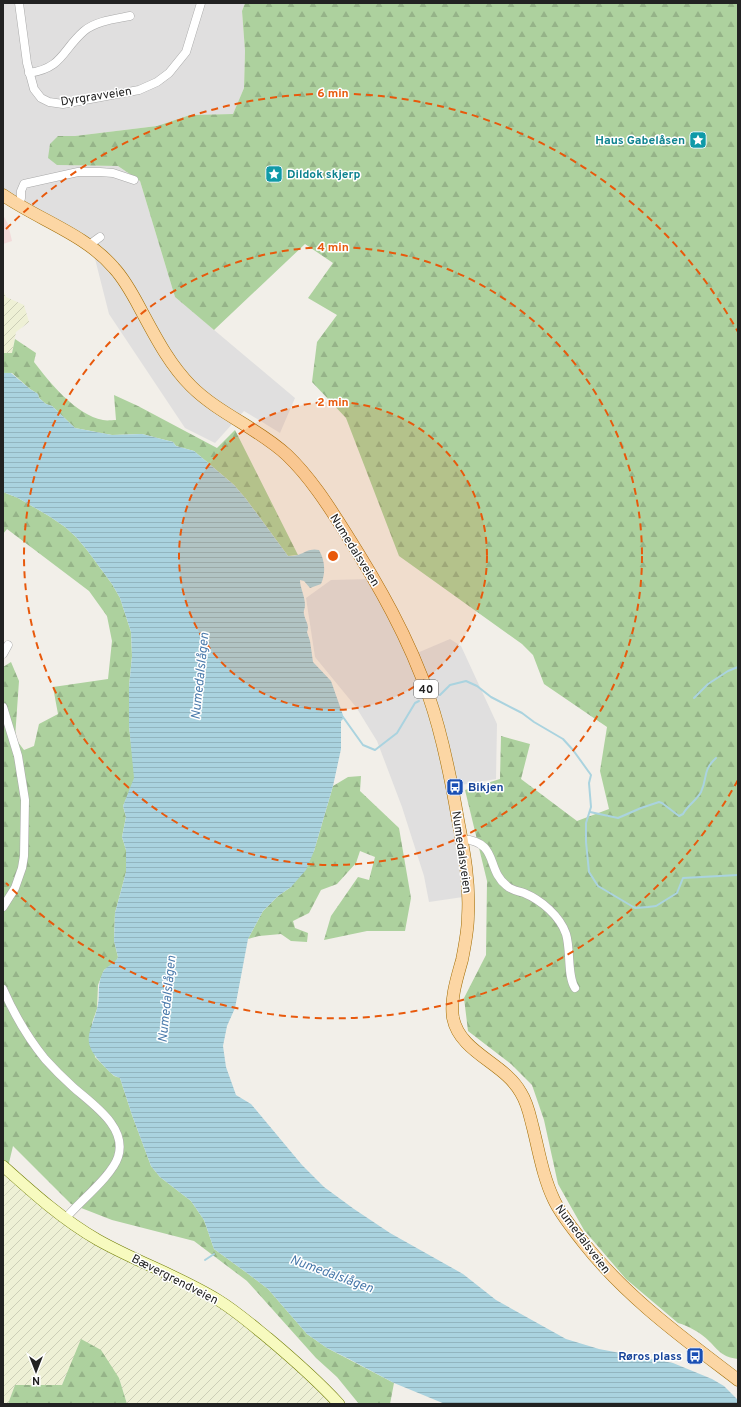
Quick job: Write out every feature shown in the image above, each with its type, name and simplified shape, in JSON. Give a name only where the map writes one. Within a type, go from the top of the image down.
[{"type":"main road","name":"Numedalsveien","points":[[3,195],[19,206],[89,245],[107,260],[124,281],[168,358],[182,376],[208,400],[266,438],[287,455],[315,487],[359,554],[403,634],[428,694],[446,761],[462,839],[467,877],[469,913],[465,946],[452,1007],[457,1030],[460,1036],[473,1049],[511,1078],[519,1089],[530,1114],[542,1165],[555,1202],[571,1227],[593,1256],[613,1277],[644,1305],[738,1380]]},
{"type":"main road","name":"Bævergrendveien","points":[[3,1166],[65,1219],[99,1240],[194,1286],[226,1305],[304,1368],[339,1404]]},
{"type":"street","name":"Dyrgravveien","points":[[19,3],[29,73],[34,89],[41,98],[49,102],[63,104],[139,90],[157,82],[169,73],[186,52],[201,3]]},
{"type":"street","points":[[29,73],[52,66],[58,62],[84,31],[102,22],[130,16]]},
{"type":"street","points":[[22,198],[21,191],[24,184],[78,172],[113,173],[134,180]]},
{"type":"street","points":[[89,245],[100,237]]},
{"type":"street","points":[[3,654],[8,645]]},
{"type":"street","points":[[3,708],[18,756],[25,800],[25,822],[24,856],[21,875],[3,907]]},
{"type":"street","points":[[462,839],[476,841],[488,851],[497,873],[507,887],[525,893],[544,904],[556,917],[566,934],[571,979],[575,988]]},
{"type":"street","points":[[3,989],[19,1022],[42,1055],[65,1080],[103,1113],[118,1137],[119,1152],[116,1163],[104,1178],[65,1219]]},
{"type":"shaded area","points":[[3,3],[245,3],[242,11],[245,51],[244,88],[233,114],[190,115],[157,126],[75,136],[58,136],[57,165],[118,166],[140,181],[175,297],[295,398],[280,433],[244,411],[215,443],[185,428],[109,314],[90,239],[3,190]]},
{"type":"shaded area","points":[[3,215],[8,224],[12,241],[3,244]]},
{"type":"shaded area","points":[[369,579],[410,656],[450,639],[461,646],[497,724],[496,779],[449,787],[460,859],[463,897],[429,902],[424,876],[402,807],[377,741],[356,707],[315,657],[306,598],[331,580]]},
{"type":"green space","points":[[245,3],[738,3],[738,1359],[724,1355],[699,1333],[678,1323],[626,1279],[584,1230],[558,1184],[544,1120],[532,1085],[511,1064],[468,1031],[464,998],[486,955],[487,881],[465,790],[500,779],[501,736],[530,744],[521,779],[577,821],[609,809],[600,771],[607,727],[544,684],[533,655],[522,644],[399,556],[346,418],[312,382],[317,342],[337,315],[308,298],[333,263],[305,244],[214,330],[175,297],[140,181],[118,166],[57,165],[48,158],[50,144],[58,136],[75,136],[157,126],[190,115],[233,114],[244,88],[245,51],[242,11]]},
{"type":"green space","points":[[3,290],[6,297],[24,305],[29,322],[16,332],[12,353],[3,353]]},
{"type":"green space","points":[[15,339],[36,353],[34,362],[64,397],[83,412],[93,417],[105,420],[116,420],[114,395],[217,448],[235,430],[298,555],[288,556],[234,485],[194,451],[176,446],[173,442],[142,434],[112,435],[75,428],[52,406],[46,404],[39,398],[38,394],[12,373],[3,373],[3,353],[12,353]]},
{"type":"green space","points":[[3,492],[18,498],[49,516],[76,537],[112,584],[120,598],[131,632],[132,656],[129,687],[129,726],[135,778],[123,806],[126,817],[122,837],[126,850],[126,872],[115,913],[114,941],[118,957],[116,962],[104,970],[98,985],[97,1009],[92,1023],[95,1057],[114,1076],[120,1078],[151,1166],[160,1177],[191,1201],[204,1220],[214,1249],[268,1289],[307,1334],[327,1348],[394,1383],[390,1404],[359,1404],[337,1377],[316,1358],[247,1281],[194,1241],[112,1220],[71,1204],[13,1146],[8,1167],[3,1163],[3,667],[11,662],[19,681],[15,738],[24,750],[34,746],[39,724],[58,714],[53,687],[108,679],[112,641],[107,616],[89,591],[7,529],[3,534]]},
{"type":"green space","points":[[361,776],[360,791],[399,828],[411,898],[405,931],[367,931],[324,940],[331,916],[358,877],[369,880],[375,857],[360,851],[356,863],[337,884],[321,890],[309,913],[293,921],[295,928],[308,933],[307,942],[291,941],[281,934],[259,936],[248,939],[263,911],[278,896],[291,887],[314,851],[333,786],[348,777]]},
{"type":"green space","points":[[3,1163],[53,1211],[219,1300],[337,1404],[127,1404],[119,1378],[66,1374],[62,1385],[15,1385],[8,1404],[3,1404]]},
{"type":"green space","points":[[81,1339],[101,1350],[119,1378],[127,1404],[8,1404],[15,1385],[62,1385]]},
{"type":"water","name":"Numedalslågen","points":[[3,373],[11,373],[38,394],[39,398],[46,404],[52,406],[75,428],[112,435],[142,434],[173,442],[176,446],[194,451],[234,485],[288,556],[319,550],[323,558],[324,571],[321,584],[310,588],[304,581],[300,580],[300,583],[305,602],[304,613],[308,625],[307,632],[313,662],[331,681],[344,718],[341,721],[341,749],[333,786],[314,851],[306,870],[291,887],[278,896],[263,911],[248,939],[235,1008],[227,1026],[223,1046],[226,1067],[236,1095],[251,1104],[302,1165],[324,1187],[390,1233],[463,1274],[496,1300],[566,1339],[599,1349],[673,1363],[712,1379],[724,1386],[738,1400],[738,1404],[445,1404],[394,1383],[327,1348],[307,1334],[268,1289],[214,1249],[204,1220],[191,1201],[160,1177],[151,1166],[120,1078],[111,1073],[96,1057],[89,1044],[90,1032],[98,1004],[101,977],[104,970],[118,957],[114,941],[115,913],[126,872],[126,850],[122,837],[126,817],[123,806],[134,778],[129,726],[129,687],[132,656],[131,632],[120,598],[112,584],[76,537],[49,516],[18,498],[3,492]]},
{"type":"waterway","points":[[694,698],[708,684],[728,671],[738,667]]},
{"type":"waterway","points":[[440,695],[450,685],[466,681],[477,686],[491,697],[522,713],[563,739],[573,750],[591,775],[589,783],[591,807],[586,823],[586,842],[589,872],[598,886],[635,908],[648,907],[656,906],[677,893],[683,878],[738,875]]},
{"type":"waterway","points":[[343,717],[363,745],[375,750],[397,733],[415,703],[419,701]]},
{"type":"waterway","points":[[590,812],[618,818],[659,802],[679,816],[683,814],[701,792],[707,771],[716,758]]},
{"type":"waterway","points":[[205,1260],[214,1254]]},
{"type":"place","name":"Haus Gabelåsen","points":[[698,140]]},
{"type":"place","name":"Dildok skjerp","points":[[274,174]]},
{"type":"place","name":"Bikjen","points":[[455,787]]},
{"type":"place","name":"Røros plass","points":[[695,1356]]}]
